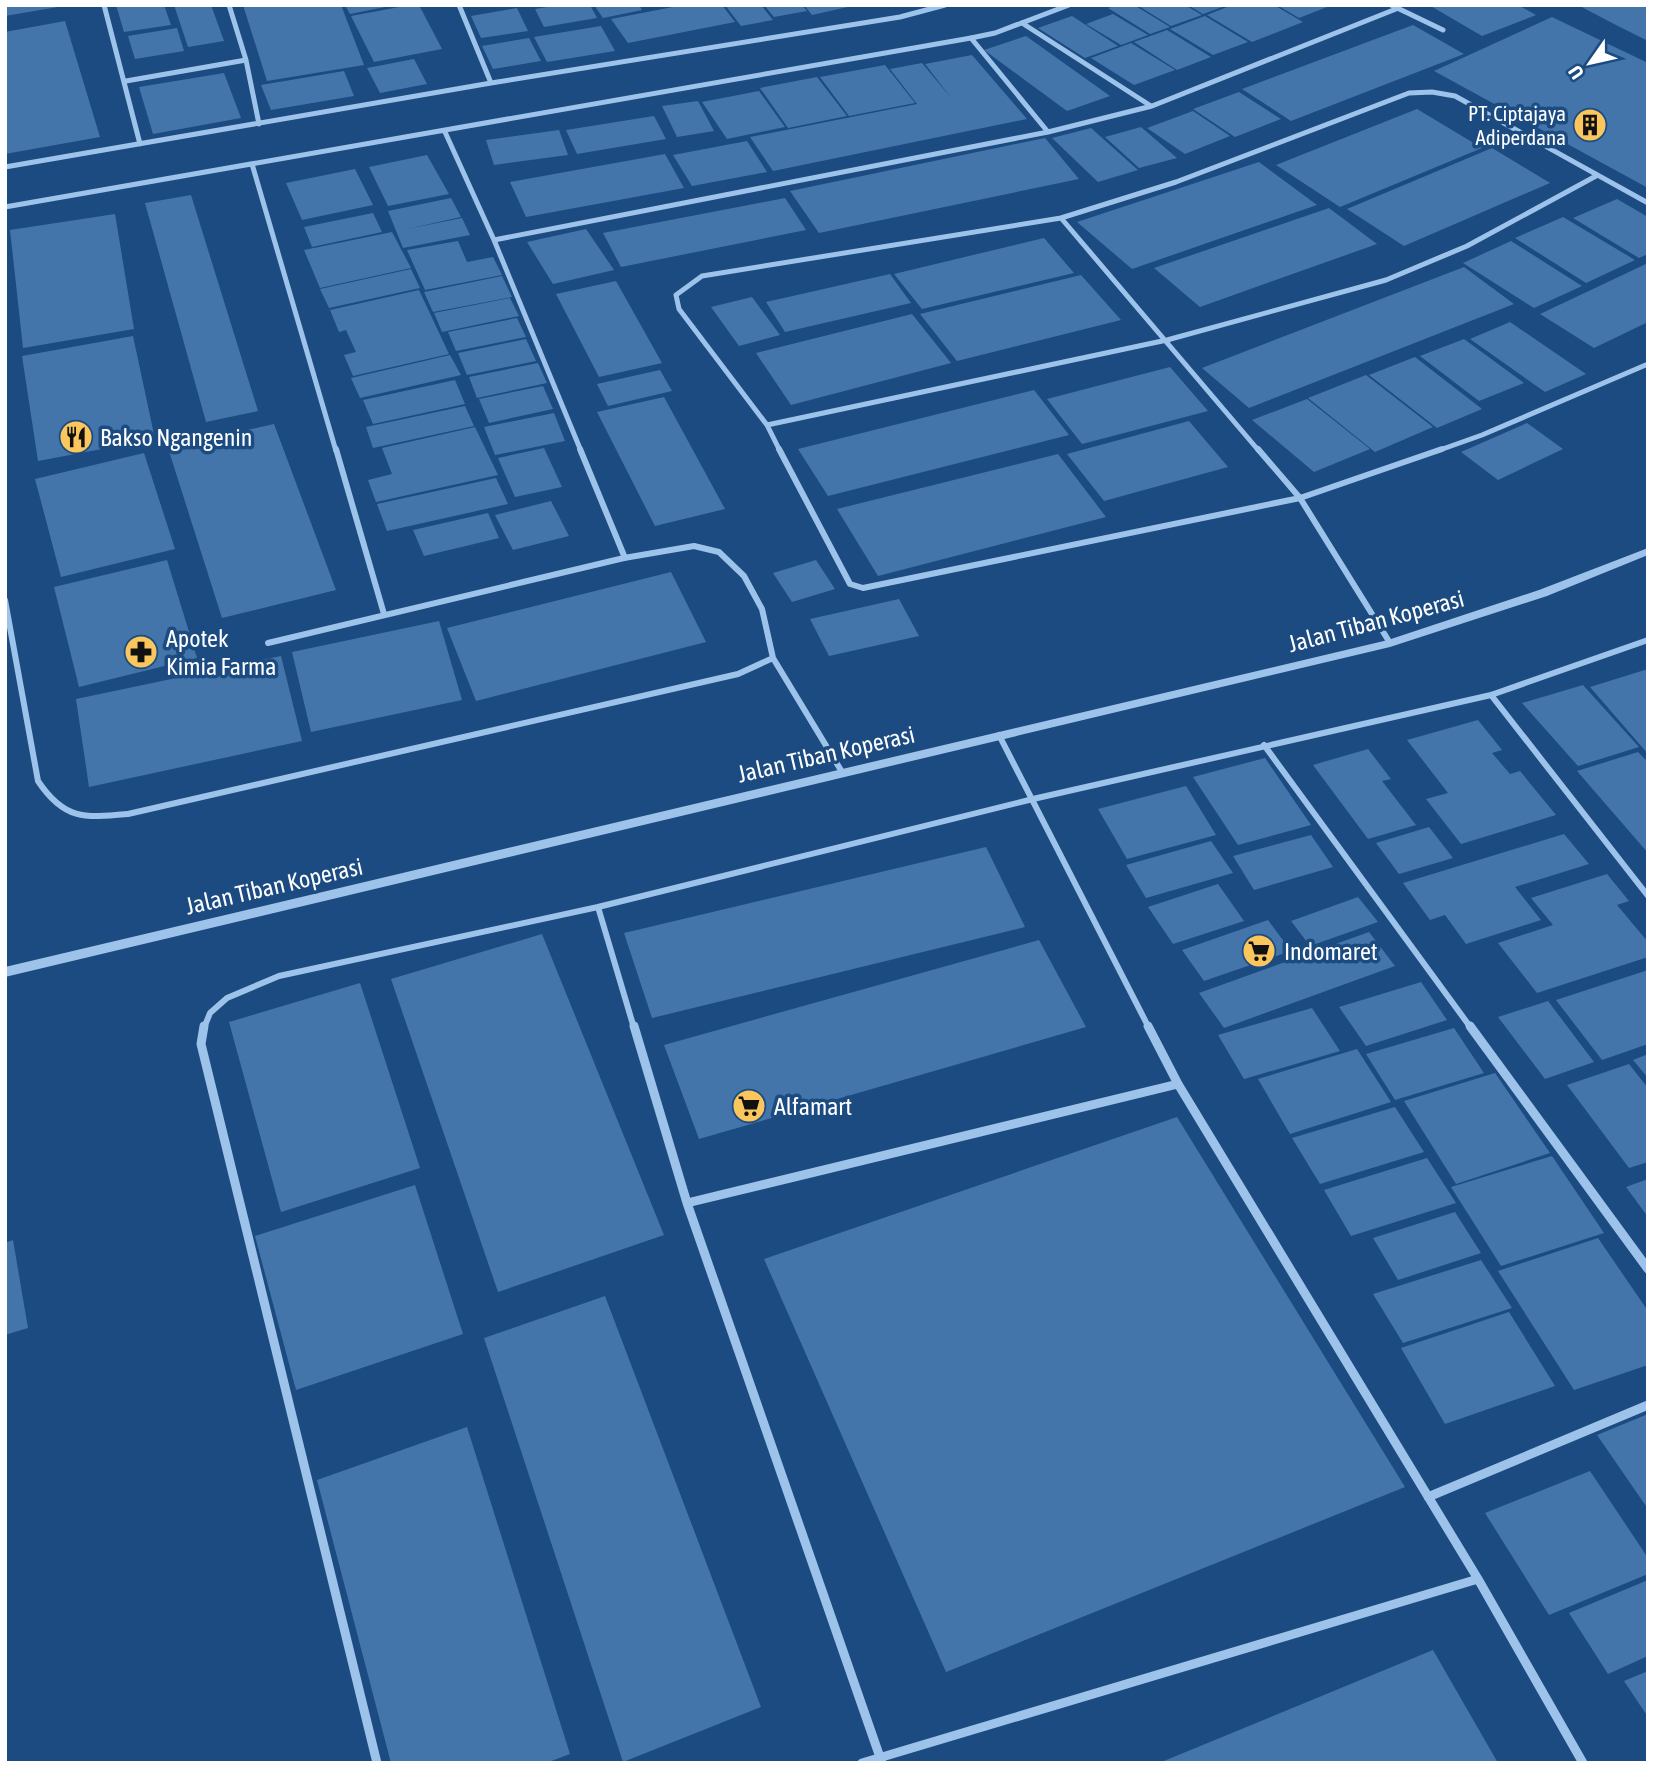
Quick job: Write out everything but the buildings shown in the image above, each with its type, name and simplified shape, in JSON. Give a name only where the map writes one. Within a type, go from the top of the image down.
[{"type":"street","points":[[104,5],[140,144]]},
{"type":"street","points":[[229,5],[246,60],[259,124]]},
{"type":"street","points":[[459,5],[491,83]]},
{"type":"street","points":[[5,167],[491,83],[900,17],[945,5]]},
{"type":"street","points":[[5,207],[971,38],[1069,5]]},
{"type":"street","points":[[494,240],[1048,132],[1152,106],[1394,7],[1443,30]]},
{"type":"street","points":[[1022,23],[1152,106]]},
{"type":"street","points":[[971,38],[1048,132]]},
{"type":"street","points":[[125,81],[246,60]]},
{"type":"street","points":[[1648,204],[1455,96],[1438,90],[1425,91],[1409,93],[1176,183],[1061,218],[702,276],[676,295],[678,309],[767,425],[850,584],[863,589],[1300,498],[1482,435],[1648,364]]},
{"type":"street","points":[[445,132],[494,240],[625,558]]},
{"type":"street","points":[[252,164],[384,614]]},
{"type":"street","points":[[767,425],[1167,340],[1420,268],[1596,176]]},
{"type":"street","points":[[1061,218],[1300,498],[1390,643]]},
{"type":"street","points":[[268,643],[625,558],[704,546],[717,551],[735,564],[757,597],[772,638],[773,658],[842,772]]},
{"type":"street","name":"Jalan Tiban Koperasi","points":[[5,972],[1390,643],[1543,593],[1648,551]]},
{"type":"street","points":[[5,600],[38,781],[50,802],[69,815],[95,817],[128,814],[738,674],[773,658]]},
{"type":"street","points":[[377,1763],[201,1044],[205,1022],[214,1008],[242,990],[279,976],[598,907],[1033,799],[1491,695],[1648,640]]},
{"type":"street","points":[[1491,695],[1648,896]]},
{"type":"street","points":[[999,735],[1178,1084],[1478,1579],[1583,1763]]},
{"type":"street","points":[[1264,745],[1648,1269]]},
{"type":"street","points":[[598,907],[687,1203],[881,1760]]},
{"type":"street","points":[[687,1203],[1178,1084]]},
{"type":"street","points":[[1428,1497],[1648,1405]]},
{"type":"street","points":[[862,1763],[881,1760],[1478,1579]]},
{"type":"place","name":"PT. Ciptajaya Adiperdana","points":[[1590,125]]},
{"type":"place","name":"Bakso Ngangenin","points":[[76,437]]},
{"type":"place","name":"Apotek Kimia Farma","points":[[141,652]]},
{"type":"place","name":"Indomaret","points":[[1259,951]]},
{"type":"place","name":"Alfamart","points":[[749,1106]]}]
